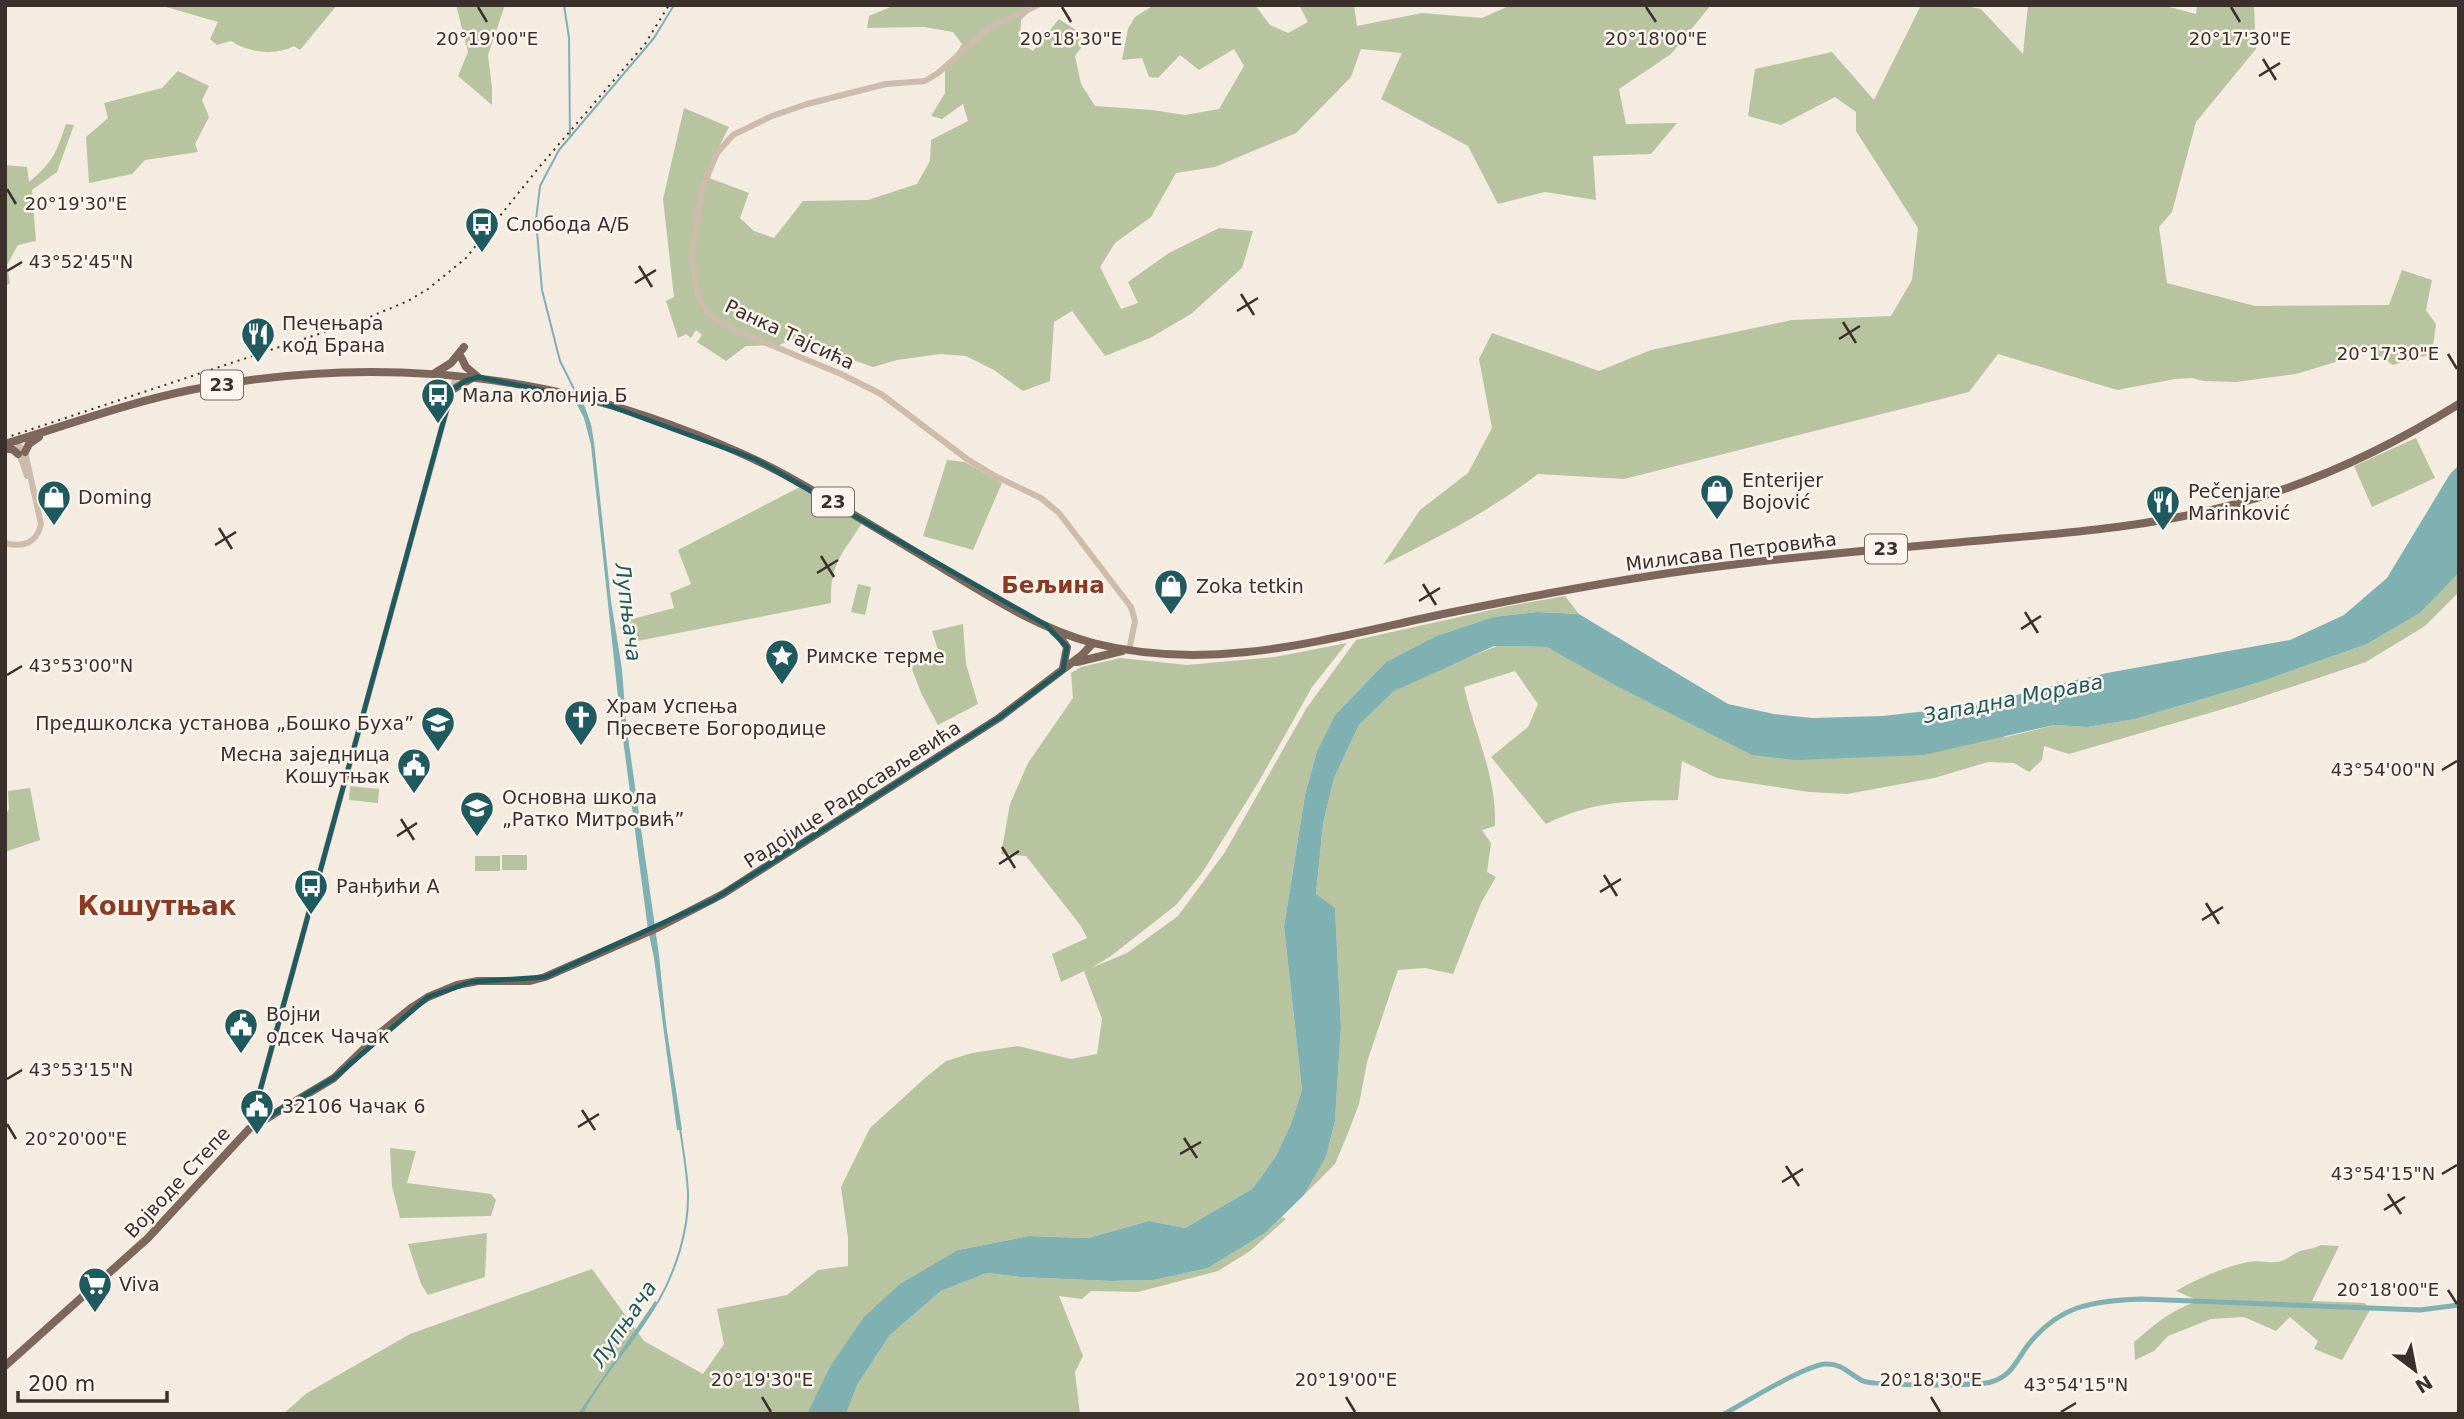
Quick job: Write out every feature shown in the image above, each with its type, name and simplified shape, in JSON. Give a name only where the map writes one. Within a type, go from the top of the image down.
[{"type":"main road","points":[[461,357],[476,377],[453,389],[437,374],[464,347]]},
{"type":"main road","name":"23","points":[[5,447],[133,404],[240,382],[322,373],[476,377],[585,398],[657,420],[755,459],[835,503],[987,595],[1046,625],[1093,643],[1127,650]]},
{"type":"main road","name":"Милисава Петровића","points":[[1127,650],[1199,656],[1269,650],[1506,602],[1707,568],[1829,554],[2111,529],[2175,519],[2265,496],[2348,465],[2407,435],[2459,404]]},
{"type":"main road","points":[[5,447],[22,453],[26,446],[44,432]]},
{"type":"main road","points":[[1046,625],[1060,636],[1067,647],[1063,670]]},
{"type":"main road","name":"Радојице Радосављевића","points":[[650,931],[704,905],[756,874],[999,718],[1071,664],[1093,643]]},
{"type":"main road","points":[[1071,664],[1127,650]]},
{"type":"main road","name":"Војводе Степе","points":[[5,1366],[148,1238],[242,1136],[257,1124],[334,1078],[389,1025],[428,996],[471,982],[530,981],[545,977],[650,931]]},
{"type":"street","name":"Ранка Тајсића","points":[[1038,5],[990,27],[957,58],[925,81],[886,83],[807,104],[751,125],[728,139],[713,160],[699,204],[692,256],[696,288],[702,306],[715,319],[881,394],[967,459],[1049,503],[1131,607],[1135,621],[1127,650]]},
{"type":"street","points":[[257,1124],[254,1113],[456,376]]},
{"type":"street","points":[[8,545],[22,546],[36,536],[41,524],[19,441]]},
{"type":"highlighted area","points":[[478,377],[599,402],[755,459],[1046,625],[1067,647],[1063,670],[999,718],[713,900],[545,977],[471,982],[428,997],[334,1078],[256,1124],[258,1098],[452,390],[465,381]]},
{"type":"green space","points":[[159,5],[337,5],[300,50],[294,46],[279,51],[262,52],[231,41],[217,45],[210,39],[218,22]]},
{"type":"green space","points":[[456,5],[505,5],[488,55],[492,105],[458,76],[468,52]]},
{"type":"green space","points":[[895,5],[1036,5],[1021,20],[1020,43],[1033,51],[1059,19],[1088,38],[1075,56],[1081,84],[1095,106],[1185,115],[1219,109],[1244,66],[1234,49],[1199,70],[1180,55],[1158,78],[1149,77],[1142,58],[1122,60],[1128,29],[1135,17],[1154,5],[1255,5],[1270,25],[1288,33],[1308,22],[1299,5],[1354,5],[1357,26],[1422,13],[1482,18],[1511,5],[1711,5],[1671,54],[1619,89],[1626,124],[1677,123],[1651,154],[1593,156],[1596,200],[1545,192],[1498,204],[1468,146],[1381,99],[1402,53],[1361,49],[1351,77],[1296,133],[1215,167],[1176,173],[1151,217],[1115,243],[1100,267],[1121,309],[1138,303],[1128,282],[1169,253],[1219,228],[1253,231],[1242,268],[1191,314],[1150,338],[1105,356],[1072,311],[1054,322],[1050,381],[1023,391],[994,370],[966,356],[940,354],[897,360],[873,367],[794,339],[779,345],[746,346],[726,361],[697,342],[702,335],[696,330],[691,338],[686,334],[678,338],[666,301],[674,297],[663,199],[684,108],[729,127],[704,176],[749,193],[740,218],[754,231],[774,238],[803,201],[868,200],[917,184],[930,161],[931,140],[968,121],[963,104],[942,119],[931,116],[945,93],[945,71],[962,44],[953,32],[924,27],[867,28],[869,16]]},
{"type":"green space","points":[[1921,5],[1961,5],[1981,9],[2023,54],[2028,5],[2162,5],[2196,14],[2197,5],[2254,5],[2256,49],[2196,122],[2172,212],[2159,227],[2167,283],[2255,306],[2389,305],[2402,270],[2432,280],[2426,310],[2436,324],[2432,354],[2393,365],[2372,351],[2296,374],[2236,382],[2175,379],[2117,390],[1998,354],[1969,392],[1624,479],[1538,474],[1482,512],[1383,565],[1420,510],[1468,473],[1492,428],[1479,359],[1492,333],[1599,371],[1651,350],[1792,320],[1891,316],[1912,280],[1918,228],[1856,131],[1856,112],[1835,97],[1781,125],[1748,116],[1755,69],[1832,52],[1874,100]]},
{"type":"green space","points":[[178,71],[209,86],[202,100],[209,117],[195,144],[198,152],[145,160],[132,174],[89,183],[86,137],[108,118],[104,103],[162,88]]},
{"type":"green space","points":[[66,124],[74,125],[57,172],[32,190],[36,241],[18,245],[7,265],[10,283],[5,287],[5,165],[27,167],[29,182],[53,156]]},
{"type":"green space","points":[[2416,438],[2435,478],[2372,507],[2354,466]]},
{"type":"green space","points":[[947,460],[965,462],[1002,483],[973,550],[923,536]]},
{"type":"green space","points":[[800,487],[862,523],[835,569],[831,603],[627,643],[625,621],[674,608],[670,593],[691,584],[678,550]]},
{"type":"green space","points":[[2459,573],[2459,592],[2425,626],[2366,662],[2240,704],[2069,754],[2044,746],[2042,760],[2029,772],[2014,763],[1988,762],[1934,778],[1847,794],[1809,792],[1717,778],[1682,761],[1678,800],[1626,802],[1595,807],[1546,824],[1491,757],[1528,727],[1538,704],[1515,671],[1464,687],[1493,790],[1495,826],[1482,830],[1491,843],[1487,872],[1496,877],[1481,903],[1453,974],[1425,968],[1398,970],[1367,1062],[1359,1104],[1348,1133],[1335,1164],[1304,1195],[1326,1157],[1335,1121],[1341,1027],[1335,908],[1316,895],[1323,824],[1334,778],[1359,725],[1394,691],[1497,646],[1547,647],[1658,706],[2006,737],[2055,725],[2088,727],[2135,719],[2260,682],[2367,644],[2420,613]]},
{"type":"green space","points":[[858,584],[871,587],[865,615],[851,612]]},
{"type":"green space","points":[[1565,596],[1579,614],[1537,612],[1493,617],[1436,636],[1386,662],[1335,715],[1317,751],[1305,795],[1284,927],[1302,1090],[1291,1124],[1276,1156],[1252,1189],[1185,1228],[1149,1221],[1088,1238],[1029,1236],[958,1250],[818,1393],[807,1414],[283,1414],[307,1393],[410,1334],[592,1269],[644,1341],[703,1374],[724,1344],[717,1309],[787,1295],[818,1270],[848,1266],[848,1238],[841,1187],[870,1128],[925,1078],[946,1061],[972,1053],[1018,1046],[1071,1059],[1097,1054],[1102,1019],[1084,971],[1061,982],[1052,954],[1087,938],[1081,926],[1026,856],[1001,854],[1010,804],[1028,763],[1073,698],[1071,673],[1081,667],[1120,658],[1187,665],[1275,657],[1347,643],[1312,687],[1258,783],[1202,873],[1176,905],[1111,956],[1091,968],[1127,953],[1178,916],[1225,852],[1306,709],[1356,640]]},
{"type":"green space","points":[[963,624],[966,664],[978,704],[938,725],[921,693],[909,661],[938,650],[932,631]]},
{"type":"green space","points":[[350,786],[379,789],[378,803],[349,800]]},
{"type":"green space","points":[[30,788],[40,840],[5,852],[8,791]]},
{"type":"green space","points":[[502,855],[527,855],[527,870],[502,870]]},
{"type":"green space","points":[[475,856],[500,856],[500,871],[475,871]]},
{"type":"green space","points":[[390,1148],[416,1151],[407,1183],[491,1194],[496,1200],[491,1216],[400,1218],[392,1186]]},
{"type":"green space","points":[[1282,1217],[1286,1219],[1250,1251],[1218,1271],[1138,1292],[1091,1291],[1082,1299],[1059,1296],[1083,1356],[1075,1372],[1080,1414],[846,1414],[857,1385],[890,1335],[941,1291],[987,1273],[1111,1281],[1154,1280],[1208,1268],[1265,1233]]},
{"type":"green space","points":[[487,1233],[485,1277],[428,1295],[421,1284],[408,1244]]},
{"type":"green space","points":[[2321,1245],[2339,1246],[2312,1301],[2365,1303],[2370,1310],[2342,1360],[2314,1349],[2318,1341],[2290,1317],[2276,1331],[2244,1317],[2211,1319],[2168,1336],[2154,1351],[2135,1360],[2134,1342],[2172,1313],[2199,1301],[2176,1291],[2229,1267],[2252,1261],[2279,1262],[2300,1251]]},
{"type":"water","points":[[575,401],[583,402],[594,442],[611,601],[622,669],[626,723],[682,1130],[677,1130],[648,930],[620,716],[591,445],[584,418]]},
{"type":"water","name":"Западна Морава","points":[[2459,465],[2459,573],[2420,613],[2367,644],[2260,682],[2135,719],[2088,727],[2054,725],[1924,755],[1795,760],[1752,755],[1547,647],[1494,646],[1394,691],[1359,725],[1334,778],[1323,824],[1316,894],[1335,908],[1341,1027],[1335,1121],[1326,1157],[1304,1195],[1265,1233],[1208,1268],[1154,1280],[1111,1281],[987,1273],[941,1291],[890,1335],[857,1385],[846,1414],[807,1414],[831,1365],[864,1317],[900,1284],[958,1250],[1029,1236],[1088,1238],[1149,1221],[1185,1228],[1252,1189],[1276,1156],[1291,1124],[1302,1090],[1284,927],[1305,795],[1317,751],[1335,715],[1386,662],[1436,636],[1493,617],[1537,612],[1579,614],[1728,704],[1774,714],[1812,718],[1883,716],[1989,704],[2033,690],[2107,673],[2290,640],[2344,615],[2387,578],[2450,474]]},
{"type":"water","points":[[655,1301],[658,1303],[600,1385],[583,1414],[578,1414]]},
{"type":"waterway","points":[[564,5],[569,38],[570,137]]},
{"type":"waterway","name":"Лупњача","points":[[576,393],[560,361],[542,290],[536,220],[540,186],[559,150],[654,38],[674,5]]},
{"type":"waterway","name":"Лупњача","points":[[658,1302],[676,1263],[688,1207],[680,1128]]},
{"type":"waterway","points":[[1724,1414],[1790,1378],[1825,1364],[1841,1367],[1863,1381],[1872,1383],[1927,1385],[1991,1382],[2009,1372],[2028,1345],[2052,1321],[2078,1308],[2107,1301],[2141,1299],[2420,1310],[2459,1305]]},
{"type":"railway","points":[[5,438],[367,318],[408,301],[428,289],[466,258],[541,165],[645,44],[669,5]]},
{"type":"place","name":"Слобода А/Б","points":[[482,254]]},
{"type":"place","name":"Печењара код Брана","points":[[258,364]]},
{"type":"place","name":"Мала колонија Б","points":[[438,425]]},
{"type":"place","name":"Enterijer Bojović","points":[[1717,521]]},
{"type":"place","name":"Doming","points":[[54,527]]},
{"type":"place","name":"Pečenjare Marinković","points":[[2163,532]]},
{"type":"place","name":"Zoka tetkin","points":[[1171,616]]},
{"type":"place","name":"Римске терме","points":[[782,686]]},
{"type":"place","name":"Храм Успења Пресвете Богородице","points":[[581,747]]},
{"type":"place","name":"Предшколска установа „Бошко Буха”","points":[[438,753]]},
{"type":"place","name":"Месна заједница Кошутњак","points":[[414,795]]},
{"type":"place","name":"Основна школа „Ратко Митровић”","points":[[477,838]]},
{"type":"place","name":"Ранђићи А","points":[[311,916]]},
{"type":"place","name":"Војни одсек Чачак","points":[[241,1055]]},
{"type":"place","name":"32106 Чачак 6","points":[[257,1136]]},
{"type":"place","name":"Viva","points":[[95,1314]]},
{"type":"district","name":"Бељина","points":[[1053,585]]},
{"type":"district","name":"Кошутњак","points":[[157,906]]}]
